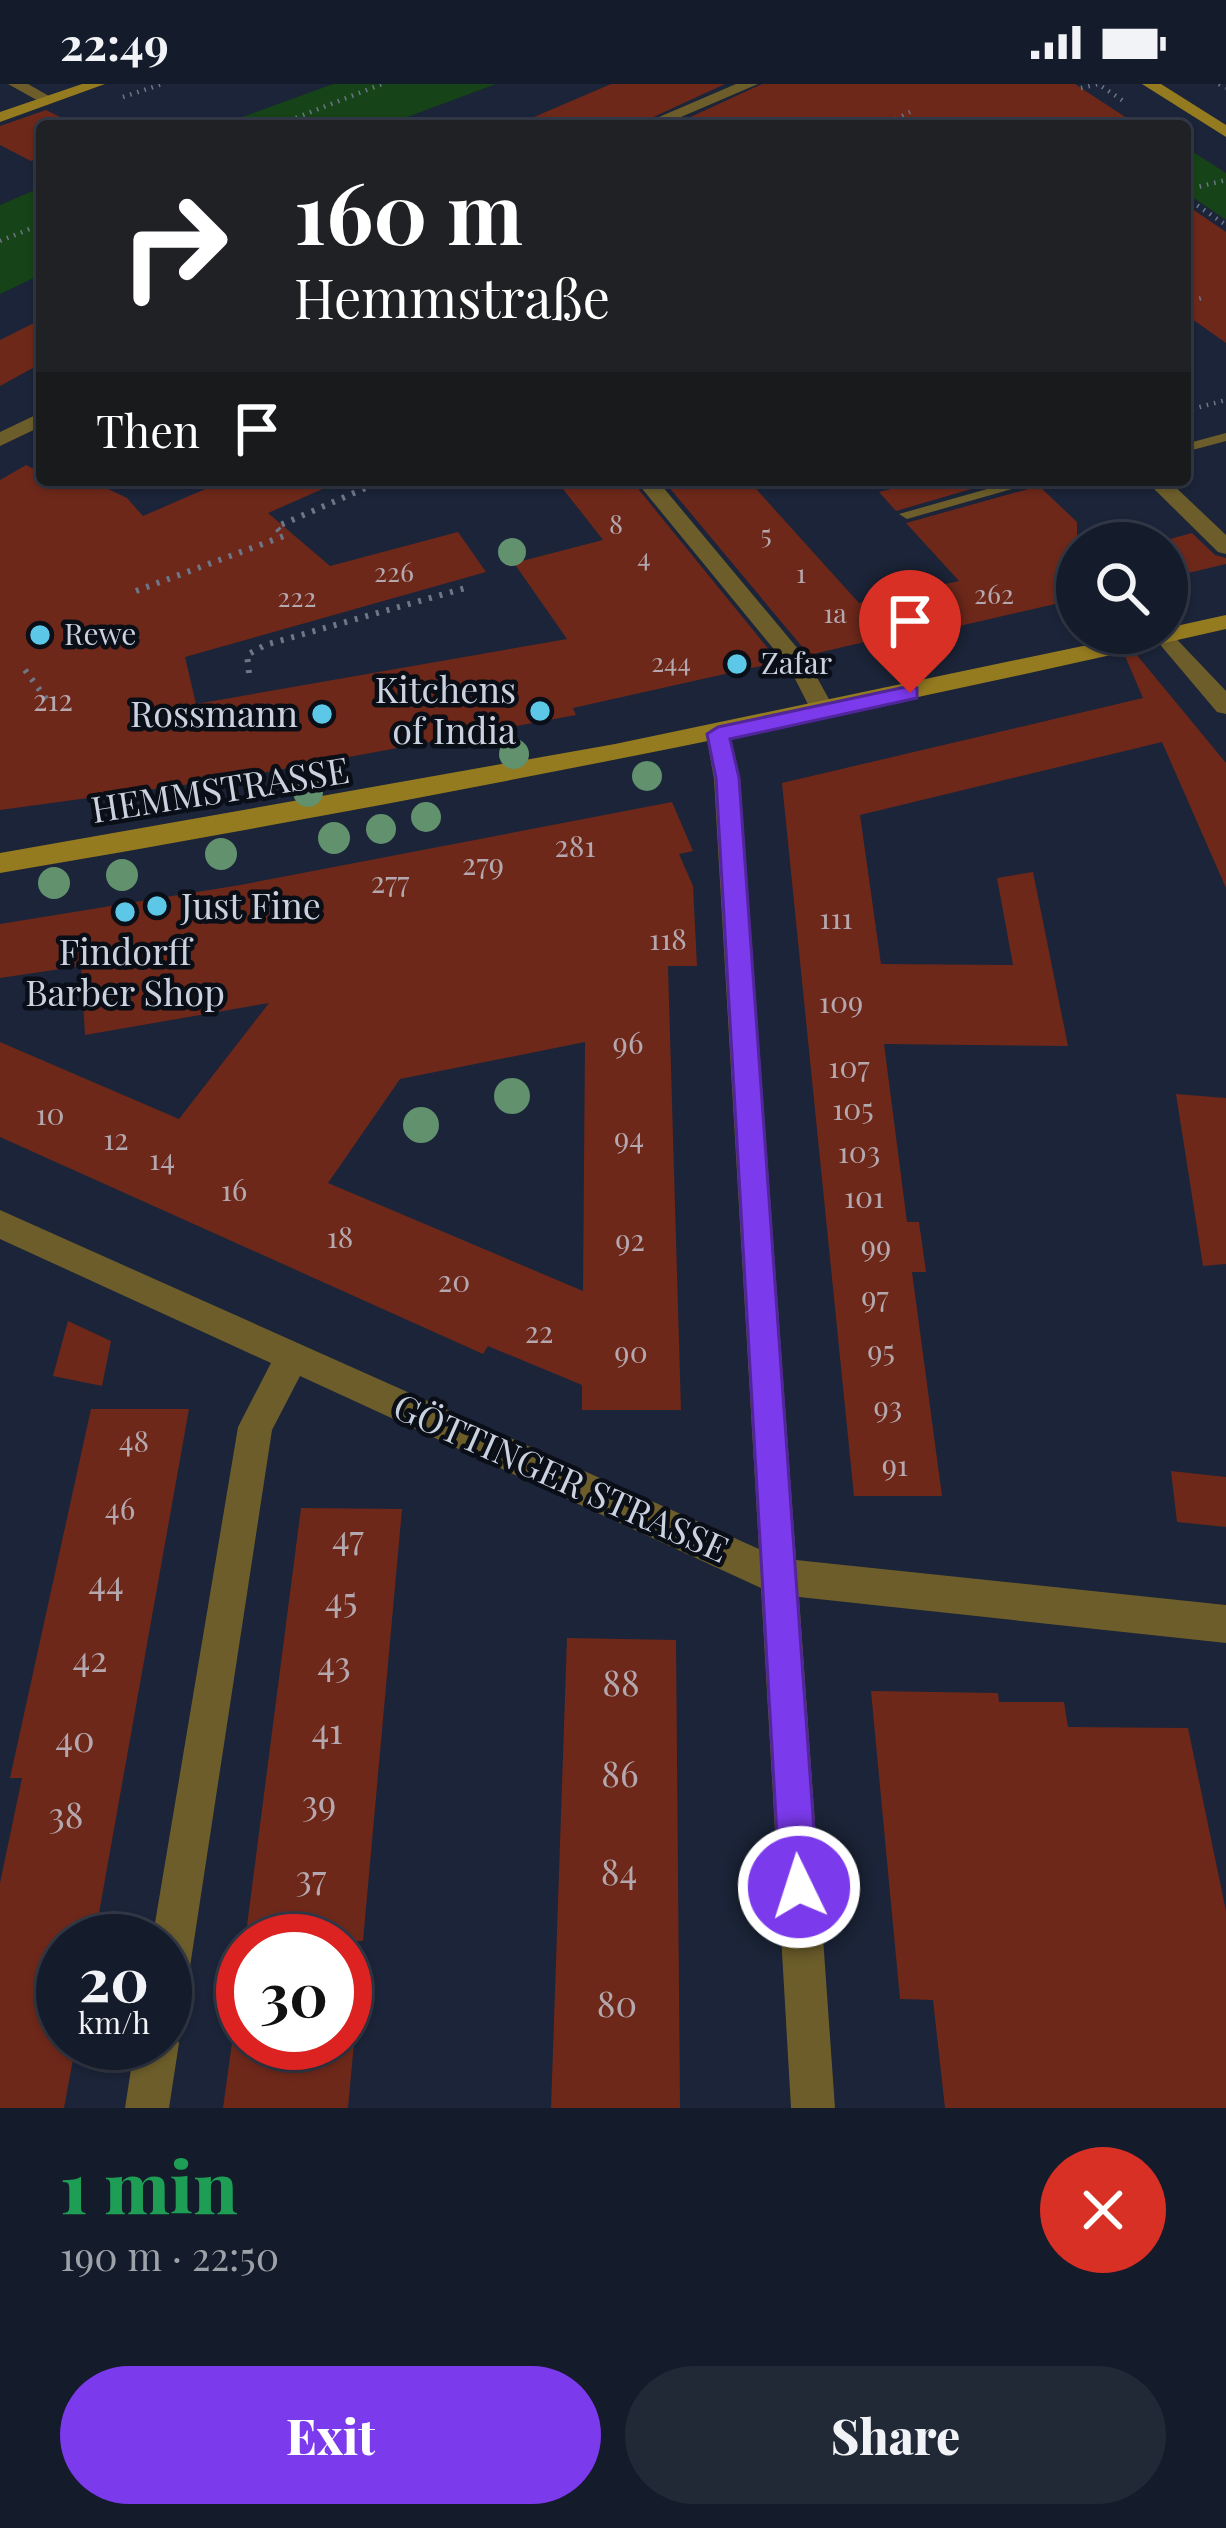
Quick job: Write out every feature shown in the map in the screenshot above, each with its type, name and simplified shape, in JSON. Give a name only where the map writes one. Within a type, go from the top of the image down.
[{"type":"street","points":[[16,84],[48,100]]},
{"type":"street","points":[[0,117],[97,84]]},
{"type":"street","points":[[661,120],[750,84]]},
{"type":"street","points":[[1150,84],[1226,132]]},
{"type":"street","points":[[0,464],[8,453],[1,440],[36,421]]},
{"type":"street","points":[[651,486],[800,666],[824,712]]},
{"type":"street","points":[[1162,486],[1226,547]]},
{"type":"street","name":"HEMMSTRASSE","points":[[1188,631],[1226,622]]},
{"type":"street","name":"HEMMSTRASSE","points":[[0,863],[332,809],[718,734],[1085,654]]},
{"type":"street","points":[[1181,654],[1226,706]]},
{"type":"street","points":[[718,734],[728,778],[813,2108]]},
{"type":"street","name":"GÖTTINGER STRASSE","points":[[0,1224],[779,1577],[1226,1624]]},
{"type":"street","points":[[178,1914],[255,1427],[293,1356]]},
{"type":"street","points":[[147,2108],[153,2070]]},
{"type":"lane","points":[[1191,446],[1226,437]]},
{"type":"lane","points":[[907,514],[1013,486]]},
{"type":"path","points":[[290,120],[382,84]]},
{"type":"path","points":[[1081,88],[1098,84]]},
{"type":"path","points":[[1117,111],[1133,108]]},
{"type":"path","points":[[893,120],[910,112]]},
{"type":"path","points":[[1191,192],[1226,180]]},
{"type":"path","points":[[1191,199],[1226,225]]},
{"type":"path","points":[[0,241],[36,226]]},
{"type":"path","points":[[1191,301],[1201,298]]},
{"type":"path","points":[[1191,409],[1226,400]]},
{"type":"path","points":[[136,591],[284,536],[275,527],[370,486]]},
{"type":"path","points":[[248,673],[248,655],[265,645],[470,587]]},
{"type":"path","points":[[25,670],[50,704]]},
{"type":"path","points":[[169,718],[187,716]]},
{"type":"green space","points":[[333,84],[496,84],[399,120],[234,120]]},
{"type":"green space","points":[[1191,151],[1226,173],[1226,220],[1191,196]]},
{"type":"green space","points":[[36,190],[36,277],[0,294],[0,205]]},
{"type":"building","points":[[611,84],[725,84],[647,120],[527,120]]},
{"type":"building","points":[[762,84],[1075,84],[1130,120],[684,120]]},
{"type":"building","points":[[46,110],[66,120],[36,120],[36,159],[31,161],[0,145],[0,126]]},
{"type":"building","points":[[1191,208],[1226,232],[1226,343],[1191,318]]},
{"type":"building","points":[[36,322],[36,366],[0,386],[0,340]]},
{"type":"building","points":[[26,465],[36,470],[36,486],[102,486],[127,498],[143,516],[212,486],[329,486],[268,513],[330,566],[458,532],[486,572],[185,657],[196,704],[567,639],[514,563],[603,540],[561,486],[636,486],[779,662],[573,708],[576,715],[235,778],[0,810],[0,480]]},
{"type":"building","points":[[668,486],[753,486],[859,603],[959,581],[906,523],[1039,486],[1077,522],[1056,522],[1056,604],[877,645],[873,640],[809,655]]},
{"type":"building","points":[[903,486],[981,486],[896,511],[879,492]]},
{"type":"building","points":[[1188,534],[1226,558],[1226,564],[1188,573]]},
{"type":"building","points":[[1136,654],[1226,763],[1226,888],[1162,742],[860,815],[881,964],[1013,965],[997,878],[1033,872],[1068,1046],[884,1044],[907,1222],[919,1222],[926,1272],[912,1272],[942,1496],[854,1496],[782,783],[1143,698],[1125,656]]},
{"type":"building","points":[[672,802],[693,851],[679,854],[693,886],[697,966],[668,966],[681,1410],[582,1410],[582,1385],[488,1346],[483,1354],[0,1137],[0,1042],[179,1119],[269,1003],[85,1035],[81,966],[0,978],[0,924],[240,885]],"holes":[[[585,1042],[583,1291],[328,1183],[400,1079]]]},
{"type":"building","points":[[1176,1094],[1226,1098],[1226,1264],[1203,1266]]},
{"type":"building","points":[[68,1321],[111,1341],[102,1386],[53,1376]]},
{"type":"building","points":[[91,1409],[189,1409],[99,1914],[36,1914],[36,2070],[71,2070],[64,2108],[0,2108],[0,1883],[22,1778],[10,1778]]},
{"type":"building","points":[[1171,1471],[1226,1477],[1226,1527],[1177,1522]]},
{"type":"building","points":[[301,1508],[402,1509],[365,1914],[248,1914]]},
{"type":"building","points":[[567,1638],[676,1640],[680,2108],[551,2108]]},
{"type":"building","points":[[871,1691],[998,1693],[999,1702],[1064,1702],[1068,1727],[1188,1728],[1226,1911],[1226,2108],[945,2108],[933,2000],[900,1999]]},
{"type":"building","points":[[228,2070],[352,2070],[348,2108],[223,2108]]},
{"type":"place","name":"Rewe","points":[[40,635]]},
{"type":"place","name":"Zafar","points":[[737,664]]},
{"type":"place","name":"Kitchens of India","points":[[540,711]]},
{"type":"place","name":"Rossmann","points":[[322,714]]},
{"type":"place","name":"Just Fine","points":[[157,906]]},
{"type":"place","name":"Findorff Barber Shop","points":[[125,912]]},
{"type":"route","points":[[799,1887],[728,778],[718,734],[910,693]]}]
